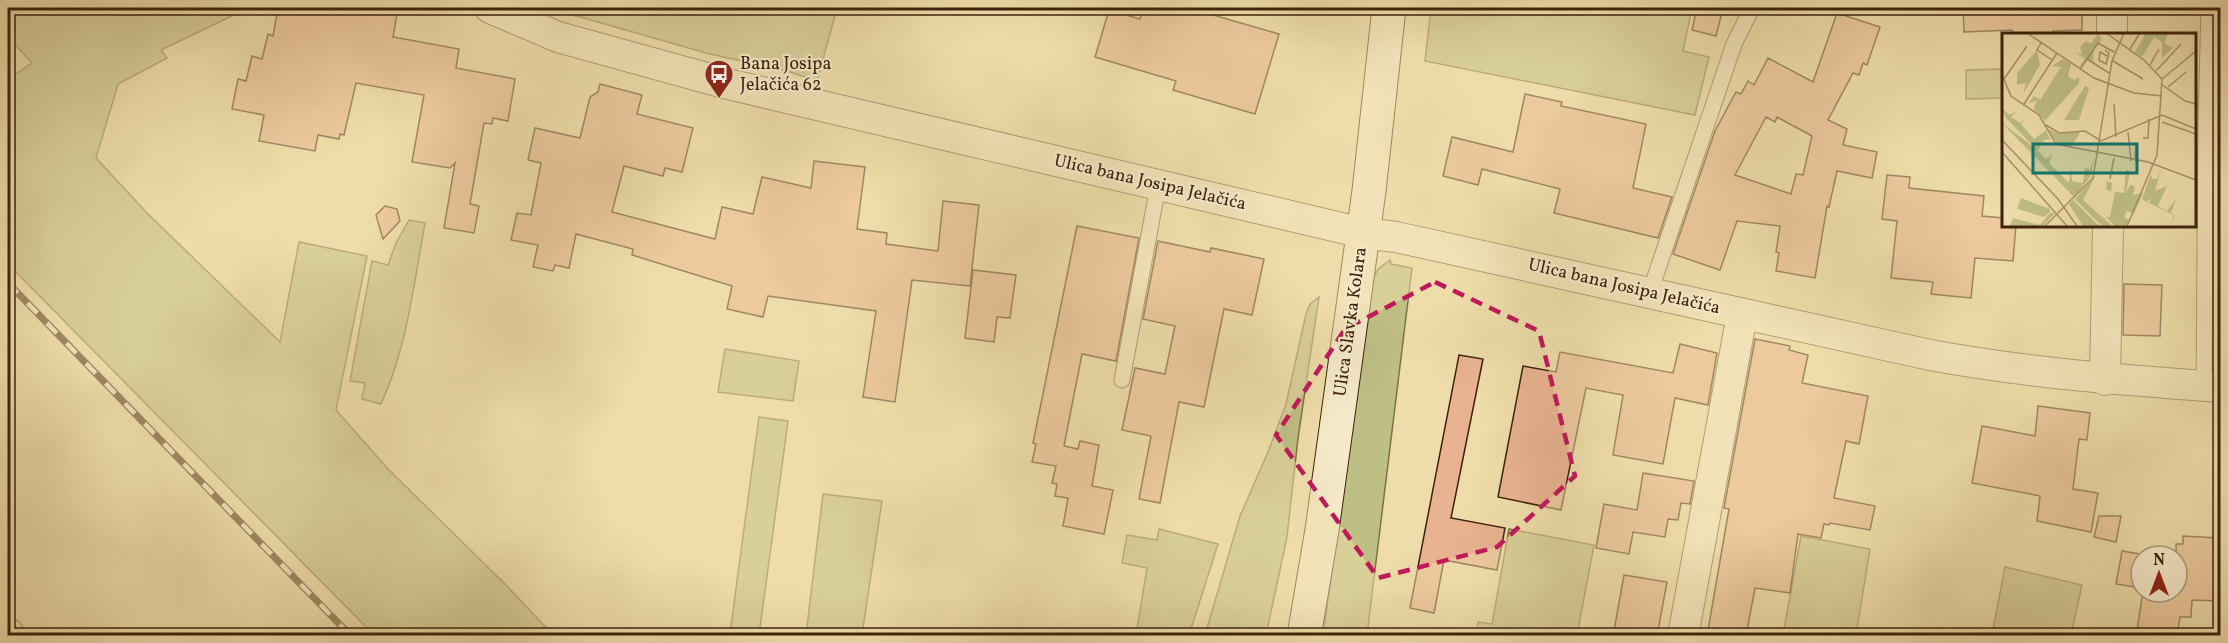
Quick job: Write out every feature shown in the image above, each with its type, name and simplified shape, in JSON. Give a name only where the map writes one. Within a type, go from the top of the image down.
[{"type":"main road","name":"Ulica Slavka Kolara","points":[[1304,636],[1322,530],[1363,233],[1389,8]]},
{"type":"street","name":"Ulica bana Josipa Jelačića","points":[[490,8],[558,37],[728,84],[1363,233],[1396,237],[1980,364],[2105,380],[2212,386]]},
{"type":"street","points":[[2112,8],[2112,33]]},
{"type":"street","points":[[2105,380],[2108,226]]},
{"type":"street","name":"Ulica bana Josipa Jelačića","points":[[1683,636],[1739,331],[1745,314]]},
{"type":"lane","points":[[1650,292],[1734,44],[1752,8]]},
{"type":"lane","points":[[2209,8],[2206,123],[2212,386]]},
{"type":"lane","points":[[1122,380],[1158,186]]},
{"type":"highlighted area","points":[[1435,282],[1539,331],[1575,476],[1497,547],[1378,578],[1276,435],[1345,329]]},
{"type":"green space","points":[[8,8],[235,8],[236,14],[161,50],[167,58],[118,84],[96,158],[147,213],[280,342],[299,242],[367,256],[336,410],[388,469],[505,584],[553,635],[374,635],[8,264],[8,79],[32,63],[8,37]]},
{"type":"green space","points":[[549,8],[837,8],[817,81],[787,71],[706,53]]},
{"type":"green space","points":[[1431,8],[1692,8],[1683,51],[1709,57],[1695,115],[1425,61]]},
{"type":"green space","points":[[2002,69],[2002,98],[1966,99],[1966,70]]},
{"type":"green space","points":[[409,220],[425,223],[403,338],[390,383],[381,404],[362,399],[365,383],[350,381],[372,261],[388,265],[396,243]]},
{"type":"green space","points":[[1390,260],[1391,264],[1412,268],[1367,635],[1323,636],[1370,285],[1378,269]]},
{"type":"green space","points":[[1319,297],[1298,438],[1287,537],[1266,635],[1205,635],[1240,516],[1286,404],[1306,314],[1310,304]]},
{"type":"green space","points":[[725,349],[799,361],[793,401],[718,392]]},
{"type":"green space","points":[[759,417],[788,421],[759,635],[730,633]]},
{"type":"green space","points":[[823,494],[882,501],[862,635],[806,635]]},
{"type":"green space","points":[[1159,529],[1218,544],[1189,635],[1136,635],[1147,568],[1122,563],[1127,535],[1157,540]]},
{"type":"green space","points":[[1509,529],[1594,545],[1577,635],[1476,635],[1478,622],[1492,624]]},
{"type":"green space","points":[[1801,536],[1870,549],[1856,635],[1783,635]]},
{"type":"green space","points":[[2005,567],[2082,585],[2071,635],[1992,635]]},
{"type":"building","points":[[278,8],[398,8],[393,37],[459,49],[456,68],[515,79],[508,121],[493,118],[492,124],[484,123],[470,204],[479,206],[474,233],[444,228],[455,163],[450,168],[412,162],[424,95],[356,83],[344,135],[340,134],[339,139],[318,135],[315,151],[259,141],[264,115],[232,109],[238,79],[246,81],[252,56],[262,59],[268,34],[273,36]]},
{"type":"building","points":[[1144,8],[1189,8],[1279,34],[1255,114],[1173,90],[1176,81],[1095,57],[1109,10],[1140,19]]},
{"type":"building","points":[[1697,8],[1723,8],[1716,36],[1692,30]]},
{"type":"building","points":[[1963,8],[2082,8],[2082,30],[2053,31],[2054,33],[2013,33],[2012,30],[1964,32]]},
{"type":"building","points":[[1837,13],[1880,27],[1867,65],[1863,63],[1859,75],[1853,73],[1828,120],[1847,129],[1843,145],[1877,152],[1872,178],[1837,171],[1829,207],[1827,206],[1815,278],[1776,271],[1780,226],[1737,221],[1720,270],[1673,254],[1715,131],[1736,92],[1741,94],[1748,81],[1754,85],[1768,58],[1813,82]],"holes":[[[1766,117],[1775,122],[1777,117],[1812,136],[1803,175],[1796,174],[1791,194],[1735,175]]]},
{"type":"building","points":[[600,84],[642,95],[637,114],[693,128],[682,172],[665,168],[663,176],[624,166],[612,212],[715,239],[722,207],[753,214],[762,177],[811,188],[814,161],[865,167],[857,229],[887,233],[886,244],[938,251],[943,201],[979,205],[970,286],[912,280],[895,402],[863,397],[876,311],[768,296],[763,317],[727,309],[732,286],[632,255],[633,249],[576,234],[569,268],[555,265],[553,271],[533,267],[538,245],[511,240],[517,213],[531,215],[541,163],[528,160],[535,128],[580,138],[590,97],[598,92]]},
{"type":"building","points":[[1525,94],[1562,102],[1561,106],[1646,124],[1633,188],[1672,197],[1658,238],[1554,213],[1560,189],[1482,169],[1478,185],[1443,176],[1452,137],[1513,152]]},
{"type":"building","points":[[1887,175],[1910,177],[1909,188],[1984,196],[1982,216],[2002,218],[2002,226],[2016,226],[2013,261],[1975,258],[1971,298],[1931,294],[1933,282],[1891,278],[1897,221],[1882,219]]},
{"type":"building","points":[[2215,202],[2220,202],[2220,242],[2215,241]]},
{"type":"building","points":[[385,206],[397,209],[400,221],[383,239],[376,215]]},
{"type":"building","points":[[1077,226],[1139,238],[1116,361],[1082,354],[1064,446],[1078,449],[1080,441],[1099,445],[1092,486],[1113,490],[1104,534],[1063,526],[1068,498],[1055,496],[1057,484],[1052,483],[1056,466],[1032,462],[1036,444],[1033,443]]},
{"type":"building","points":[[1158,241],[1210,252],[1211,248],[1264,259],[1252,315],[1224,309],[1204,407],[1179,402],[1160,503],[1139,499],[1151,436],[1122,430],[1135,368],[1165,374],[1175,326],[1143,319]]},
{"type":"building","points":[[973,270],[1016,275],[1010,318],[997,317],[994,342],[965,338]]},
{"type":"building","points":[[2124,284],[2162,285],[2160,336],[2123,335]]},
{"type":"building","points":[[1755,339],[1790,346],[1789,350],[1808,355],[1802,383],[1868,396],[1859,444],[1846,441],[1834,498],[1875,506],[1870,530],[1830,523],[1829,525],[1824,524],[1821,538],[1798,534],[1790,593],[1755,588],[1746,636],[1707,636],[1729,509],[1724,508]]},
{"type":"building","points":[[1680,344],[1717,353],[1708,405],[1675,398],[1663,464],[1613,455],[1623,395],[1586,388],[1561,510],[1498,497],[1523,366],[1556,372],[1560,352],[1673,373]]},
{"type":"building","points":[[1459,355],[1483,359],[1451,518],[1505,528],[1497,570],[1444,560],[1434,613],[1410,608]]},
{"type":"building","points":[[2038,406],[2090,413],[2087,440],[2079,439],[2073,489],[2098,493],[2091,532],[2037,521],[2040,496],[1972,483],[1982,426],[2035,436]]},
{"type":"building","points":[[1643,473],[1694,481],[1690,504],[1681,503],[1678,520],[1668,519],[1665,537],[1633,532],[1629,554],[1596,548],[1604,504],[1637,510]]},
{"type":"building","points":[[2099,516],[2121,516],[2116,542],[2094,537]]},
{"type":"building","points":[[2183,536],[2217,538],[2215,571],[2220,572],[2220,601],[2192,600],[2191,617],[2180,617],[2177,636],[2136,636],[2141,604],[2189,604],[2189,544],[2183,544]]},
{"type":"building","points":[[2122,551],[2129,552],[2129,586],[2116,584]]},
{"type":"building","points":[[1624,575],[1667,582],[1657,636],[1613,636]]},
{"type":"railway","points":[[8,283],[351,636]]},
{"type":"place","name":"Bana Josipa Jelačića 62","points":[[719,100]]}]
